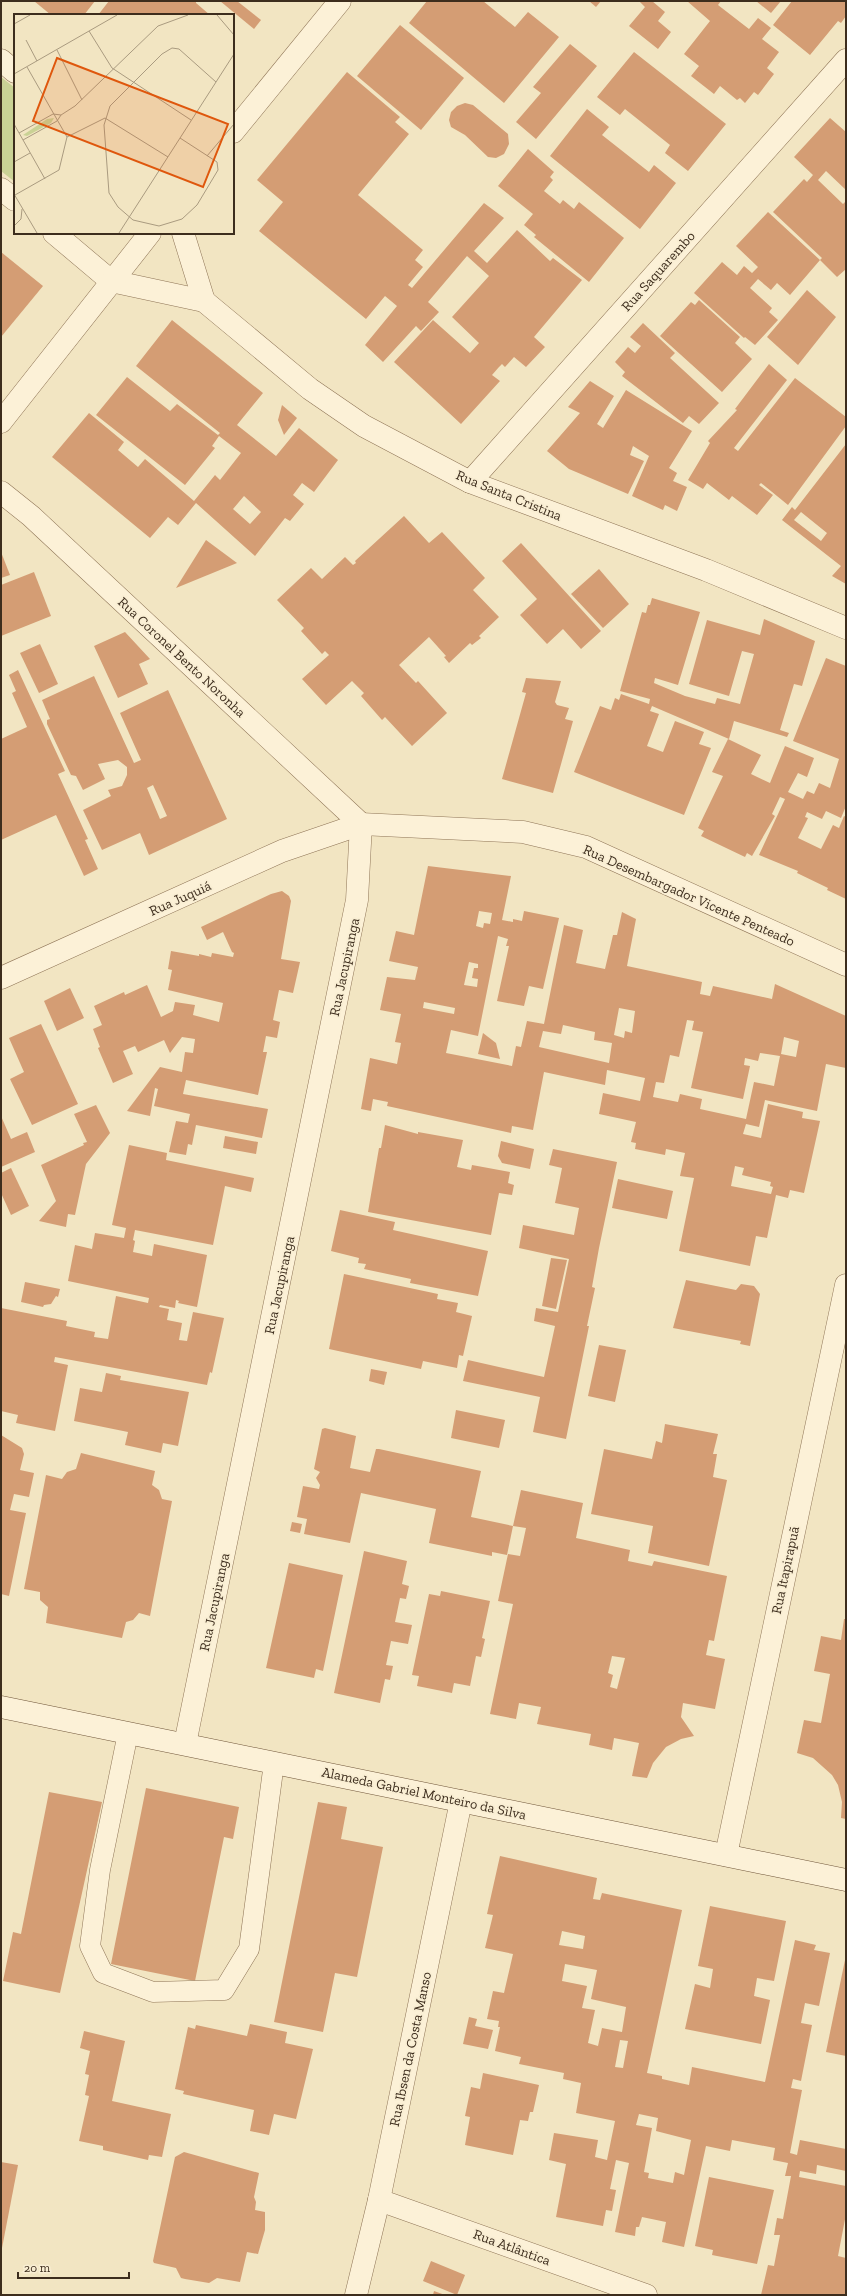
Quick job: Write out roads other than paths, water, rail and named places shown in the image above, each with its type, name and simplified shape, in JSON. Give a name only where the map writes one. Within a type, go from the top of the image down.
[{"type":"street","points":[[234,131],[340,1]]},
{"type":"street","points":[[1,60],[14,71]]},
{"type":"street","name":"Rua Saquarembo","points":[[470,482],[846,60]]},
{"type":"street","points":[[1,189],[14,199]]},
{"type":"street","points":[[55,234],[110,281]]},
{"type":"street","points":[[1,422],[110,281],[149,234]]},
{"type":"street","points":[[183,234],[204,301]]},
{"type":"street","name":"Rua Santa Cristina","points":[[110,281],[204,301],[310,389],[364,426],[470,482],[706,570],[846,628]]},
{"type":"street","name":"Rua Coronel Bento Noronha","points":[[1,492],[31,516],[361,824]]},
{"type":"street","name":"Rua Desembargador Vicente Penteado","points":[[361,824],[523,832],[586,847],[846,965]]},
{"type":"street","name":"Rua Juquiá","points":[[1,978],[282,851],[361,824]]},
{"type":"street","name":"Rua Jacupiranga","points":[[185,1744],[357,900],[361,824]]},
{"type":"street","name":"Rua Itapirapuã","points":[[726,1855],[846,1286]]},
{"type":"street","name":"Alameda Gabriel Monteiro da Silva","points":[[1,1707],[846,1880]]},
{"type":"street","name":"Rua Ibsen da Costa Manso","points":[[356,2295],[379,2200],[461,1801]]},
{"type":"street","name":"Rua Atlântica","points":[[379,2200],[646,2295]]},
{"type":"lane","points":[[128,1733],[100,1870],[90,1946],[103,1973],[153,1992],[224,1990],[249,1949],[274,1763]]}]
